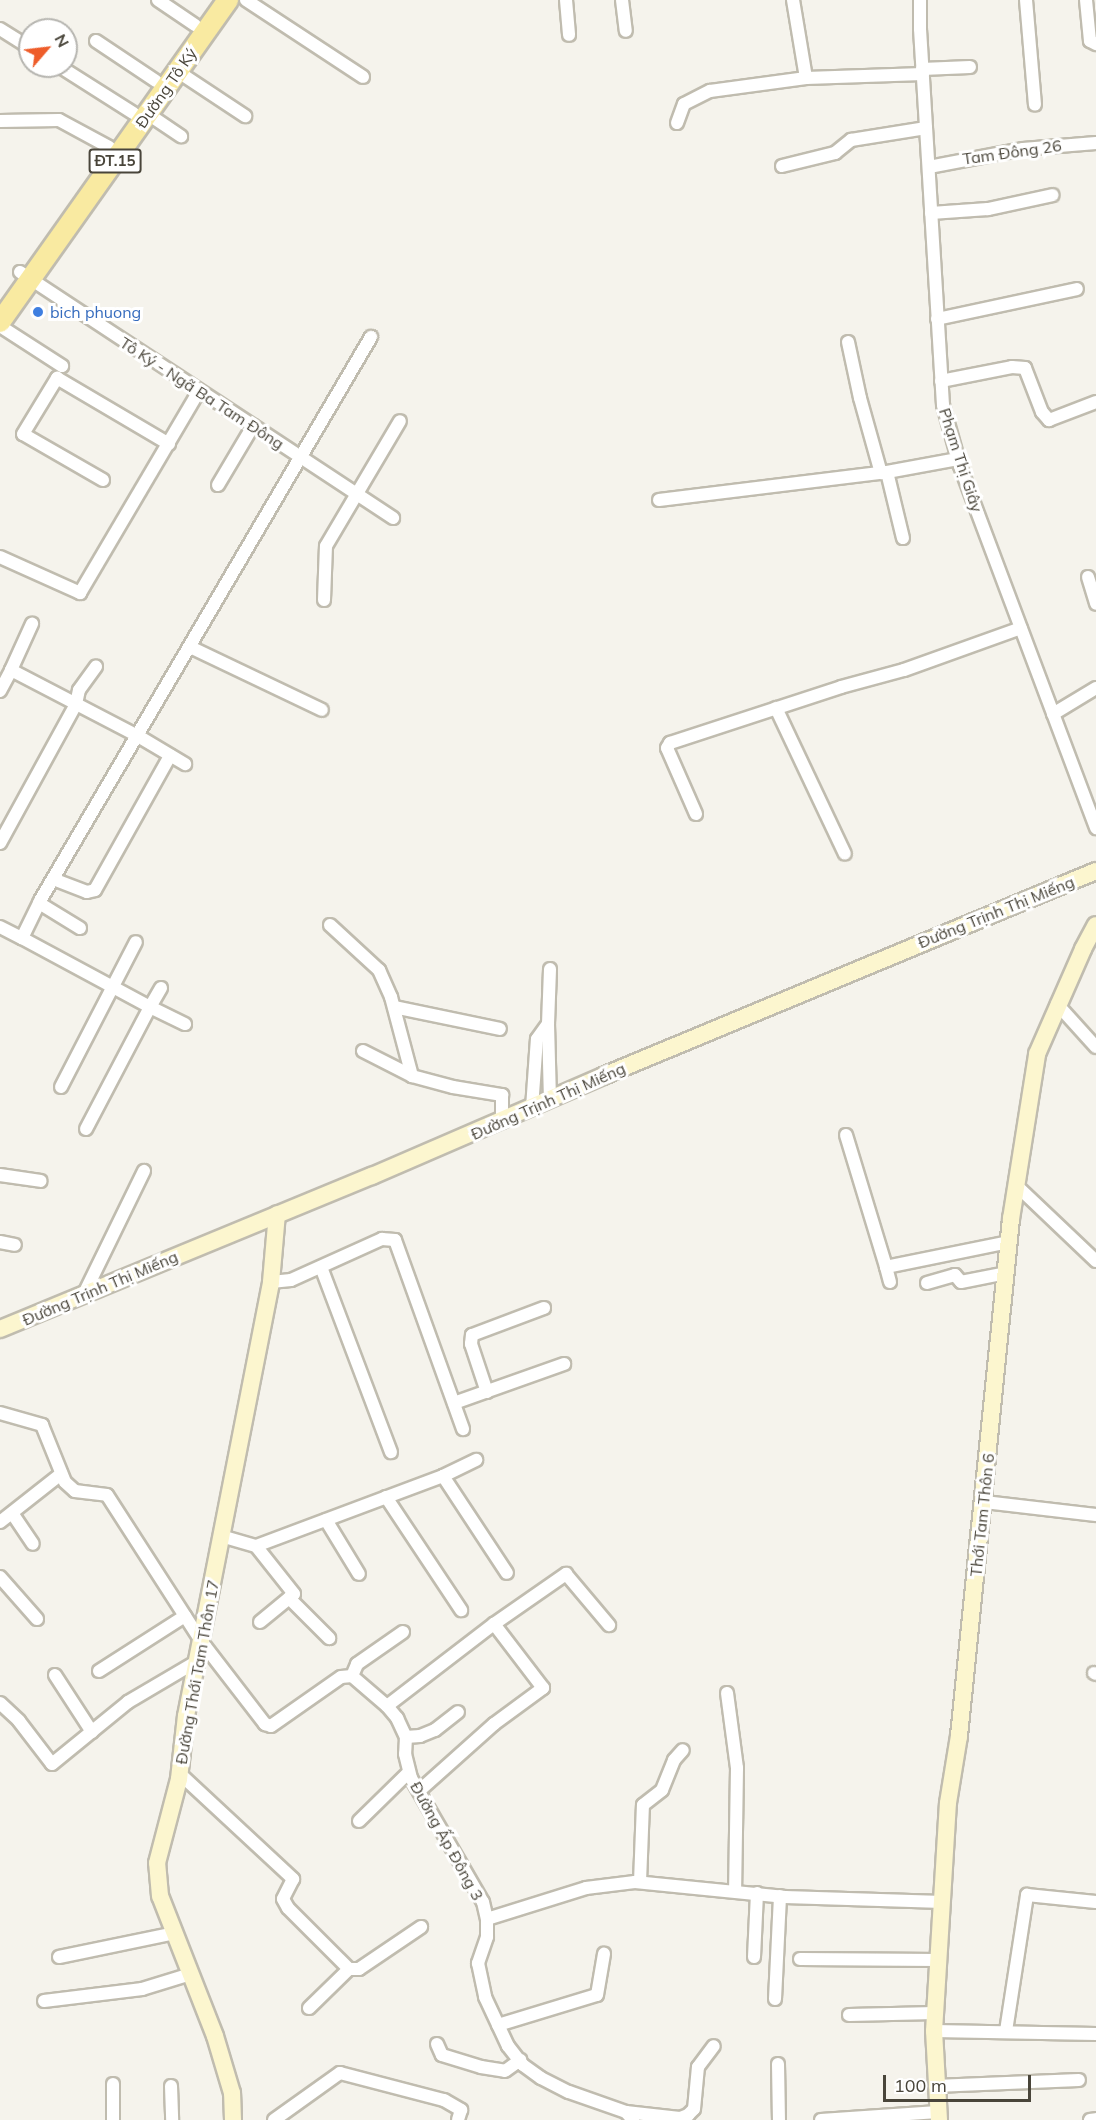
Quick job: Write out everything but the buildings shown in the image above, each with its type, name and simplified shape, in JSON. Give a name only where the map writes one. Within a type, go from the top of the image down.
[{"type":"main road","name":"Đường Tô Ký","points":[[2,308],[141,113],[156,81],[213,0]]},
{"type":"main road","name":"Đường Tô Ký","points":[[25,276],[109,147],[177,71],[228,0]]},
{"type":"street","points":[[158,0],[195,25]]},
{"type":"street","points":[[246,0],[363,77]]},
{"type":"street","points":[[566,0],[570,35]]},
{"type":"street","points":[[622,0],[627,31]]},
{"type":"street","points":[[794,0],[806,78]]},
{"type":"street","name":"Phạm Thị Giây","points":[[920,0],[943,405],[958,459],[1053,714],[1091,803],[1096,828]]},
{"type":"street","points":[[1026,0],[1035,105]]},
{"type":"street","points":[[1086,0],[1090,41],[1096,44]]},
{"type":"street","points":[[0,29],[18,40]]},
{"type":"street","points":[[96,40],[156,81]]},
{"type":"street","points":[[677,123],[684,104],[710,91],[806,78],[970,67]]},
{"type":"street","points":[[177,71],[245,116]]},
{"type":"street","points":[[78,77],[181,136]]},
{"type":"street","points":[[0,120],[59,120],[109,147]]},
{"type":"street","points":[[782,166],[836,153],[851,140],[926,128]]},
{"type":"street","name":"Tam Đông 26","points":[[929,166],[1023,149],[1096,143]]},
{"type":"street","points":[[931,213],[988,209],[1053,195]]},
{"type":"street","name":"Tô Ký - Ngã Ba Tam Đông","points":[[25,276],[389,515]]},
{"type":"street","points":[[937,319],[1077,290]]},
{"type":"street","points":[[0,326],[62,366]]},
{"type":"street","points":[[22,938],[39,903],[371,337]]},
{"type":"street","points":[[848,342],[860,398],[903,538]]},
{"type":"street","points":[[941,381],[1012,367],[1025,368],[1041,412],[1048,420],[1096,402]]},
{"type":"street","points":[[103,480],[23,434],[57,378],[169,444]]},
{"type":"street","points":[[0,557],[80,593],[199,392]]},
{"type":"street","points":[[324,600],[326,546],[400,422]]},
{"type":"street","points":[[218,485],[253,426]]},
{"type":"street","points":[[659,500],[884,473],[958,459]]},
{"type":"street","points":[[1088,577],[1096,604]]},
{"type":"street","points":[[0,691],[32,624]]},
{"type":"street","points":[[696,814],[668,745],[781,707],[904,670],[1021,628]]},
{"type":"street","points":[[190,647],[322,710]]},
{"type":"street","points":[[0,843],[76,704],[79,690],[96,667]]},
{"type":"street","points":[[11,670],[138,736],[185,764]]},
{"type":"street","points":[[1053,714],[1096,688]]},
{"type":"street","points":[[781,707],[844,855]]},
{"type":"street","points":[[53,879],[87,892],[95,890],[170,756]]},
{"type":"street","name":"Đường Trịnh Thị Miếng","points":[[0,1329],[501,1122],[1096,871]]},
{"type":"street","points":[[39,903],[80,928]]},
{"type":"street","name":"Thới Tam Thôn 6","points":[[938,2116],[934,2031],[948,1803],[959,1736],[1009,1242],[1037,1054],[1057,1004],[1096,925]]},
{"type":"street","points":[[330,926],[379,970],[394,1007],[412,1076]]},
{"type":"street","points":[[0,927],[185,1024]]},
{"type":"street","points":[[61,1087],[136,942]]},
{"type":"street","points":[[550,969],[548,1024],[550,1100]]},
{"type":"street","points":[[86,1129],[161,988]]},
{"type":"street","points":[[1057,1004],[1096,1047]]},
{"type":"street","points":[[394,1007],[500,1029]]},
{"type":"street","points":[[532,1108],[537,1039],[548,1024]]},
{"type":"street","points":[[363,1051],[412,1076],[453,1087],[502,1095],[501,1122]]},
{"type":"street","points":[[846,1136],[890,1282]]},
{"type":"street","points":[[84,1293],[144,1171]]},
{"type":"street","points":[[0,1175],[40,1181]]},
{"type":"street","points":[[1017,1186],[1096,1261]]},
{"type":"street","name":"Đường Thới Tam Thôn 17","points":[[233,2120],[232,2093],[215,2036],[160,1896],[157,1863],[179,1773],[196,1662],[271,1282],[278,1214]]},
{"type":"street","points":[[271,1282],[291,1280],[382,1239],[394,1239],[463,1429]]},
{"type":"street","points":[[0,1242],[15,1245]]},
{"type":"street","points":[[886,1267],[1009,1242]]},
{"type":"street","points":[[321,1267],[391,1452]]},
{"type":"street","points":[[927,1283],[955,1275],[961,1282],[1007,1273]]},
{"type":"street","points":[[487,1392],[471,1344],[472,1335],[544,1308]]},
{"type":"street","points":[[454,1404],[564,1364]]},
{"type":"street","points":[[0,1413],[42,1425],[64,1482],[75,1491],[107,1494],[201,1641],[259,1719],[272,1726],[341,1677],[352,1676],[357,1664],[403,1632]]},
{"type":"street","points":[[221,1536],[256,1545],[443,1476],[476,1460]]},
{"type":"street","points":[[0,1522],[61,1474]]},
{"type":"street","points":[[443,1476],[507,1573]]},
{"type":"street","points":[[386,1497],[461,1610]]},
{"type":"street","points":[[984,1502],[1096,1515]]},
{"type":"street","points":[[12,1513],[33,1544]]},
{"type":"street","points":[[326,1520],[359,1574]]},
{"type":"street","points":[[256,1545],[294,1594],[260,1622]]},
{"type":"street","points":[[387,1706],[494,1624],[566,1574],[609,1625]]},
{"type":"street","points":[[0,1577],[37,1619]]},
{"type":"street","points":[[289,1598],[329,1638]]},
{"type":"street","points":[[99,1671],[185,1616]]},
{"type":"street","points":[[418,1791],[494,1724],[543,1688],[494,1624]]},
{"type":"street","points":[[0,1703],[19,1721],[52,1764],[128,1702],[196,1662]]},
{"type":"street","points":[[55,1675],[92,1732]]},
{"type":"street","name":"Đường Ấp Đông 3","points":[[352,1676],[387,1706],[397,1718],[406,1737],[405,1754],[418,1791],[483,1902],[487,1919],[487,1937],[478,1963],[485,1997],[507,2046],[520,2060],[541,2078],[629,2116],[680,2118],[688,2115],[694,2109],[698,2067],[714,2046]]},
{"type":"street","points":[[727,1693],[737,1768],[735,1890]]},
{"type":"street","points":[[406,1737],[420,1736],[435,1730],[458,1712]]},
{"type":"street","points":[[640,1882],[643,1805],[662,1790],[668,1771],[683,1750]]},
{"type":"street","points":[[359,1821],[410,1772]]},
{"type":"street","points":[[179,1773],[293,1879],[283,1899],[288,1908],[349,1969]]},
{"type":"street","points":[[487,1919],[586,1888],[640,1882],[780,1896],[943,1902]]},
{"type":"street","points":[[754,1957],[757,1893]]},
{"type":"street","points":[[1006,2031],[1027,1895],[1096,1902]]},
{"type":"street","points":[[775,1999],[780,1896]]},
{"type":"street","points":[[309,2008],[349,1969],[359,1969],[421,1928]]},
{"type":"street","points":[[59,1957],[175,1933]]},
{"type":"street","points":[[498,2025],[597,1995],[603,1954]]},
{"type":"street","points":[[800,1959],[938,1960]]},
{"type":"street","points":[[44,2001],[142,1989],[191,1974]]},
{"type":"street","points":[[849,2015],[935,2013]]},
{"type":"street","points":[[934,2031],[1096,2034]]},
{"type":"street","points":[[437,2044],[441,2055],[481,2067],[505,2071],[520,2060]]},
{"type":"street","points":[[778,2064],[779,2120]]},
{"type":"street","points":[[274,2120],[340,2073],[444,2100],[461,2110],[458,2120]]},
{"type":"street","points":[[936,2086],[1079,2080]]},
{"type":"street","points":[[113,2084],[113,2120]]},
{"type":"street","points":[[171,2086],[172,2120]]},
{"type":"street","points":[[821,2120],[938,2116]]},
{"type":"street","points":[[1090,2120],[1096,2119]]},
{"type":"place","name":"bich phuong","points":[[38,312]]}]
